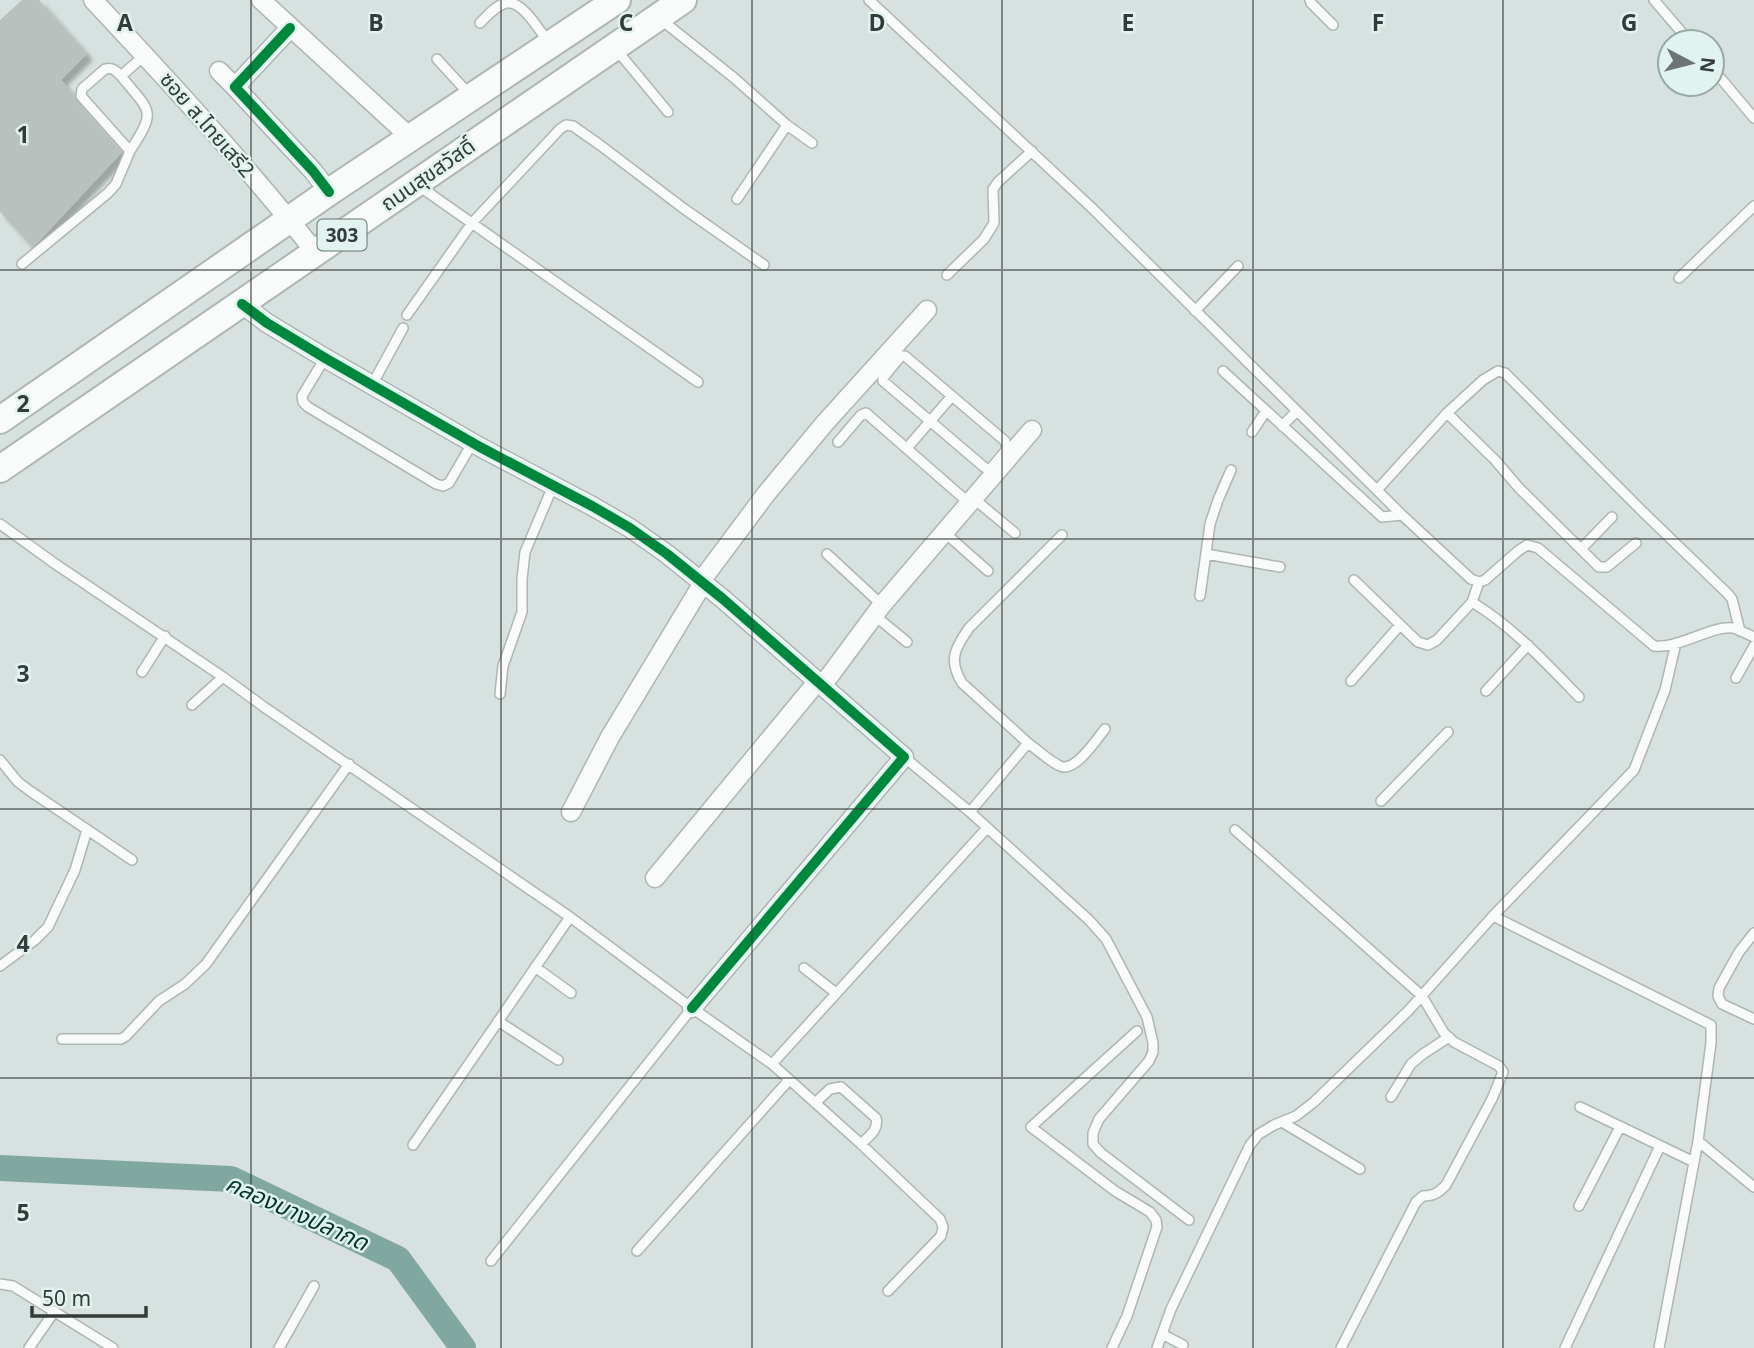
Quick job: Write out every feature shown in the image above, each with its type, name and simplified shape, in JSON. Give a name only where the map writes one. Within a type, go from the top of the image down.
[{"type":"main road","name":"ถนนสุขสวัสดิ์","points":[[0,420],[289,219],[617,0]]},
{"type":"main road","name":"ถนนสุขสวัสดิ์","points":[[0,469],[682,0]]},
{"type":"street","name":"ซอย ส.ไทยเสรี2","points":[[93,0],[192,105],[316,253]]},
{"type":"street","points":[[261,0],[411,138]]},
{"type":"street","points":[[234,87],[290,28]]},
{"type":"street","points":[[219,71],[313,171],[329,192]]},
{"type":"street","points":[[242,304],[267,323],[325,358],[630,528],[702,582],[904,757],[692,1008]]},
{"type":"street","points":[[571,812],[610,737],[702,582],[766,494],[824,424],[927,310]]},
{"type":"street","points":[[655,878],[1032,430]]},
{"type":"lane","points":[[868,0],[1093,209],[1402,515],[1471,579],[1479,582],[1485,580],[1527,545],[1538,548],[1649,643],[1660,647],[1731,628],[1754,637]]},
{"type":"lane","points":[[1310,0],[1333,24]]},
{"type":"lane","points":[[1654,0],[1678,28]]},
{"type":"lane","points":[[480,23],[499,6],[514,3],[526,12],[550,45]]},
{"type":"lane","points":[[658,17],[812,143]]},
{"type":"lane","points":[[613,47],[668,112]]},
{"type":"lane","points":[[121,76],[145,55]]},
{"type":"lane","points":[[437,59],[471,97]]},
{"type":"lane","points":[[22,264],[108,194],[116,184],[130,151],[148,121],[149,113],[146,107],[121,76],[114,69],[105,69],[82,89],[81,96],[130,151]]},
{"type":"lane","points":[[1726,85],[1754,118]]},
{"type":"lane","points":[[407,315],[472,223],[565,125],[573,126],[764,265]]},
{"type":"lane","points":[[737,199],[787,125]]},
{"type":"lane","points":[[947,275],[984,239],[993,223],[993,189],[1031,151]]},
{"type":"lane","points":[[414,183],[698,382]]},
{"type":"lane","points":[[1679,278],[1754,206]]},
{"type":"lane","points":[[1195,311],[1238,266]]},
{"type":"lane","points":[[372,385],[403,328]]},
{"type":"lane","points":[[901,356],[905,356],[952,396],[1007,445],[1007,449],[992,467],[984,467],[883,378],[901,356]]},
{"type":"lane","points":[[325,358],[302,396],[303,402],[436,484],[443,486],[449,483],[473,442]]},
{"type":"lane","points":[[1223,371],[1382,517],[1402,515]]},
{"type":"lane","points":[[1377,490],[1447,413],[1491,373],[1505,373],[1728,594],[1740,631]]},
{"type":"lane","points":[[907,449],[952,396]]},
{"type":"lane","points":[[1252,432],[1266,411]]},
{"type":"lane","points":[[1282,426],[1297,411]]},
{"type":"lane","points":[[838,442],[861,415],[866,413],[907,449],[1015,533]]},
{"type":"lane","points":[[1447,413],[1599,568],[1606,567],[1636,543]]},
{"type":"lane","points":[[1200,596],[1210,524],[1231,470]]},
{"type":"lane","points":[[499,694],[503,666],[522,612],[525,552],[553,486]]},
{"type":"lane","points":[[1581,549],[1612,517]]},
{"type":"lane","points":[[0,524],[569,917],[772,1064],[940,1219],[943,1227],[941,1236],[888,1291]]},
{"type":"lane","points":[[944,532],[988,571]]},
{"type":"lane","points":[[1062,534],[970,628],[960,641],[955,654],[955,671],[961,682],[1028,743],[1064,768],[1078,762],[1105,729]]},
{"type":"lane","points":[[827,554],[907,642]]},
{"type":"lane","points":[[1206,554],[1280,567]]},
{"type":"lane","points":[[1354,580],[1418,642],[1428,645],[1437,640],[1472,602],[1479,582]]},
{"type":"lane","points":[[1472,602],[1486,610],[1528,645],[1579,697]]},
{"type":"lane","points":[[1350,681],[1401,625]]},
{"type":"lane","points":[[142,672],[165,636]]},
{"type":"lane","points":[[1157,1348],[1171,1309],[1251,1145],[1259,1134],[1296,1116],[1314,1102],[1422,996],[1493,916],[1634,770],[1665,690],[1676,643]]},
{"type":"lane","points":[[1486,691],[1528,645]]},
{"type":"lane","points":[[1736,678],[1754,646]]},
{"type":"lane","points":[[192,705],[223,677]]},
{"type":"lane","points":[[1381,800],[1448,732]]},
{"type":"lane","points":[[970,812],[1028,743]]},
{"type":"lane","points":[[904,757],[970,812],[1089,920],[1106,939],[1147,1017],[1153,1052],[1149,1061],[1099,1119],[1093,1133],[1093,1143],[1101,1153],[1189,1220]]},
{"type":"lane","points":[[0,760],[18,782],[132,860]]},
{"type":"lane","points":[[62,1040],[121,1040],[159,1001],[199,971],[349,764]]},
{"type":"lane","points":[[772,1064],[987,828]]},
{"type":"lane","points":[[0,966],[48,927],[75,870],[87,830]]},
{"type":"lane","points":[[1235,830],[1422,996],[1444,1033],[1454,1042],[1499,1066],[1503,1072],[1446,1185],[1432,1196],[1423,1196],[1416,1202],[1341,1348]]},
{"type":"lane","points":[[1493,916],[1711,1025],[1698,1141],[1659,1348]]},
{"type":"lane","points":[[413,1144],[569,917]]},
{"type":"lane","points":[[1754,933],[1739,952],[1718,988],[1722,1004],[1754,1019]]},
{"type":"lane","points":[[535,967],[571,993]]},
{"type":"lane","points":[[804,968],[836,993]]},
{"type":"lane","points":[[491,1261],[692,1008]]},
{"type":"lane","points":[[498,1021],[558,1060]]},
{"type":"lane","points":[[1112,1348],[1127,1317],[1157,1227],[1156,1220],[1150,1212],[1115,1191],[1031,1126],[1137,1031]]},
{"type":"lane","points":[[1391,1097],[1411,1064],[1449,1037]]},
{"type":"lane","points":[[637,1251],[789,1080]]},
{"type":"lane","points":[[816,1103],[830,1089],[841,1087],[876,1118],[876,1129],[861,1144]]},
{"type":"lane","points":[[1580,1107],[1694,1162]]},
{"type":"lane","points":[[1282,1122],[1360,1169]]},
{"type":"lane","points":[[1579,1206],[1620,1126]]},
{"type":"lane","points":[[1698,1141],[1754,1186]]},
{"type":"lane","points":[[1565,1348],[1660,1146]]},
{"type":"lane","points":[[0,1284],[13,1286],[113,1348]]},
{"type":"lane","points":[[279,1348],[314,1286]]},
{"type":"lane","points":[[29,1348],[54,1312]]},
{"type":"lane","points":[[1162,1334],[1183,1345]]},
{"type":"building","points":[[22,0],[39,0],[87,54],[61,80],[76,101],[122,152],[32,247],[0,212],[0,20]]},
{"type":"waterway","name":"คลองบางปลากด","points":[[0,1168],[231,1179],[398,1259],[463,1348]]},
{"type":"cycle path","points":[[290,28],[235,87],[329,192]]},
{"type":"cycle path","points":[[242,304],[267,323],[325,358],[480,447],[630,528],[723,599],[904,757],[692,1008]]}]
